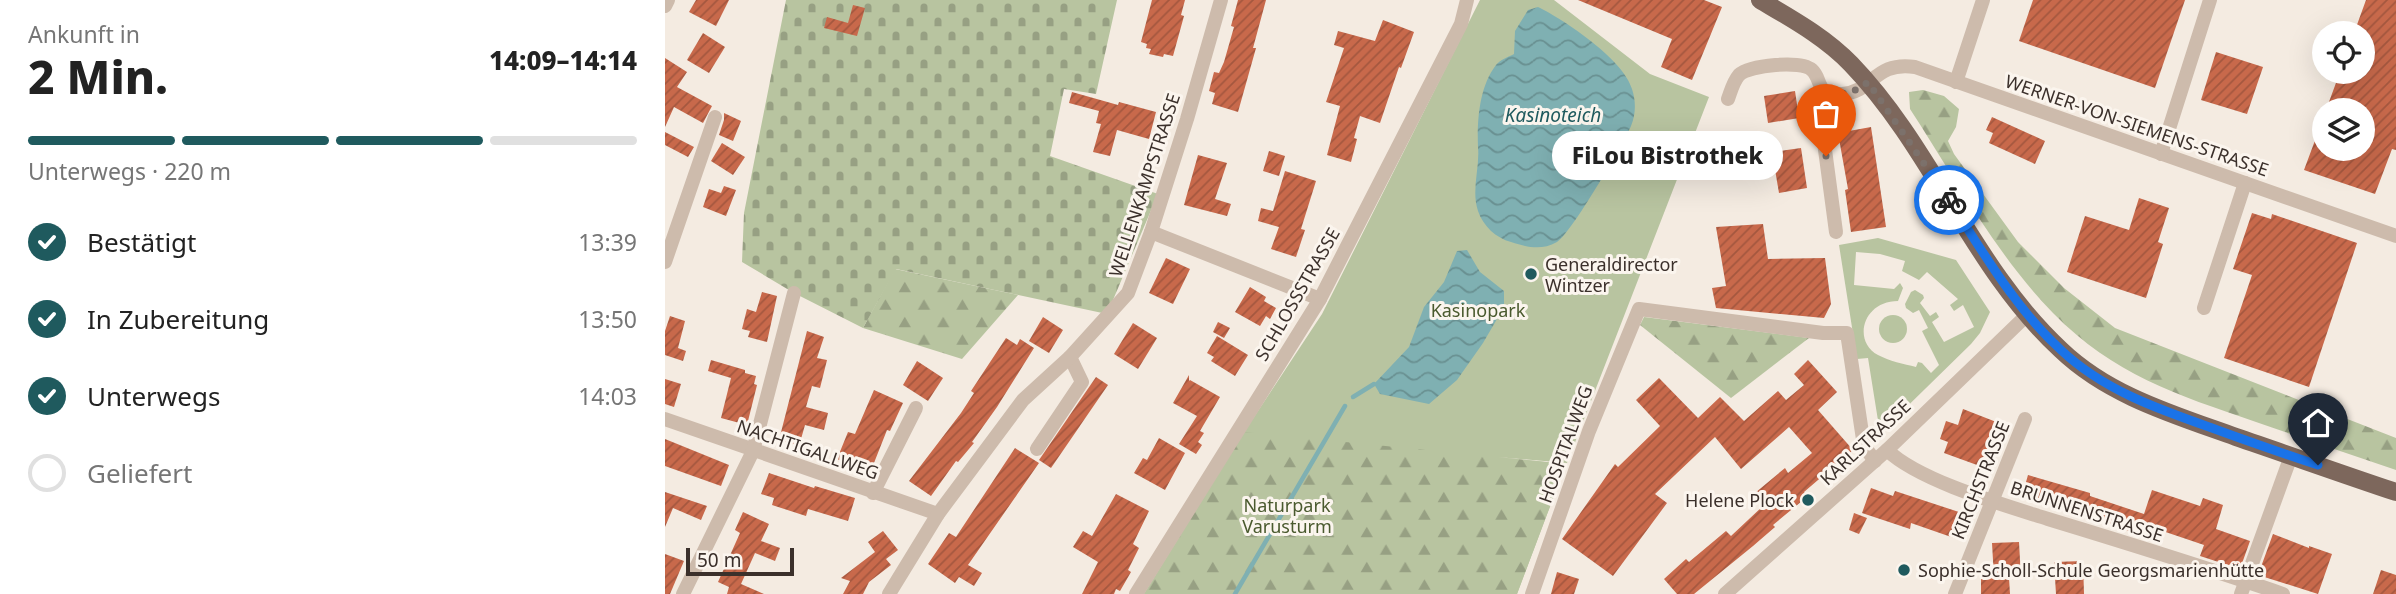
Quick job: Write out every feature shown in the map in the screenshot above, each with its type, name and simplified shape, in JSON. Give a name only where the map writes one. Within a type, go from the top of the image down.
[{"type":"main road","points":[[1760,0],[1822,38],[1868,82],[1924,161],[2002,281],[2027,315],[2061,351],[2110,386],[2156,409],[2396,492]]},
{"type":"street","points":[[665,6],[668,0]]},
{"type":"street","name":"WELLENKAMPSTRASSE","points":[[889,594],[938,514],[1023,400],[1070,357],[1128,293],[1151,232],[1187,119],[1221,0]]},
{"type":"street","name":"SCHLOSSSTRASSE","points":[[1136,594],[1320,299],[1461,24],[1467,0]]},
{"type":"street","points":[[1956,82],[1983,0]]},
{"type":"street","points":[[2161,154],[2210,0]]},
{"type":"street","points":[[1728,99],[1733,84],[1742,73],[1756,68],[1789,64],[1812,69],[1818,85],[1823,90],[1819,105],[1836,232]]},
{"type":"street","name":"WERNER-VON-SIEMENS-STRASSE","points":[[1823,90],[1840,94],[1851,93],[1884,69],[1900,65],[1915,67],[2396,236]]},
{"type":"street","points":[[665,262],[715,117]]},
{"type":"street","points":[[2204,308],[2245,183]]},
{"type":"street","points":[[1151,232],[1320,299]]},
{"type":"street","points":[[683,594],[753,451],[794,293]]},
{"type":"street","name":"HOSPITALWEG","points":[[1532,594],[1593,419],[1639,309],[1823,333],[1847,333],[1864,446],[1875,461]]},
{"type":"street","name":"KARLSTRASSE","points":[[1725,594],[1887,450],[2027,315]]},
{"type":"street","points":[[1037,449],[1082,382],[1070,357]]},
{"type":"street","points":[[873,493],[916,408]]},
{"type":"street","name":"NACHTIGALLWEG","points":[[665,419],[938,514]]},
{"type":"street","name":"KIRCHSTRASSE","points":[[1955,594],[2025,419]]},
{"type":"street","name":"BRUNNENSTRASSE","points":[[1887,450],[1913,470],[1991,500],[2243,587],[2283,594]]},
{"type":"street","points":[[2243,587],[2291,456]]},
{"type":"green space","points":[[786,0],[1117,0],[1096,94],[1064,89],[1050,156],[1158,194],[1107,314],[896,269],[863,328],[794,293],[742,262],[744,213]]},
{"type":"green space","name":"Kasinopark","points":[[1480,0],[1554,0],[1650,74],[1709,97],[1567,463],[1497,457],[1566,464],[1517,594],[1144,594],[1244,432],[1322,314]]},
{"type":"green space","points":[[1923,90],[1944,96],[1959,109],[1956,127],[1948,141],[1954,154],[2018,242],[2064,288],[2115,328],[2396,438],[2396,470],[2172,392],[2123,367],[2076,334],[2033,291],[1994,241],[1910,109],[1909,92]]},
{"type":"green space","points":[[1878,238],[1956,260],[1990,312],[1980,333],[1971,344],[1880,433],[1868,358],[1857,359],[1839,245]],"holes":[[[1856,252],[1880,254],[1905,261],[1902,271],[1919,280],[1927,272],[1958,299],[1950,305],[1954,311],[1963,305],[1974,327],[1944,342],[1932,322],[1939,317],[1936,312],[1930,316],[1920,303],[1923,295],[1915,290],[1911,292],[1905,304],[1906,308],[1913,313],[1919,310],[1928,328],[1922,331],[1939,365],[1931,373],[1922,363],[1918,362],[1916,367],[1882,357],[1870,349],[1865,341],[1865,323],[1869,314],[1876,307],[1898,301],[1903,288],[1900,283],[1894,289],[1854,285]]]},
{"type":"green space","points":[[895,269],[1018,295],[962,359],[863,328]]},
{"type":"green space","points":[[1893,315],[1903,319],[1907,329],[1903,339],[1893,343],[1883,339],[1879,329],[1883,319]]},
{"type":"green space","points":[[1644,317],[1809,338],[1731,398],[1640,325]]},
{"type":"green space","name":"Naturpark Varusturm","points":[[1244,432],[1566,464],[1517,594],[1144,594]]},
{"type":"water","name":"Kasinoteich","points":[[1538,7],[1592,42],[1618,66],[1632,89],[1635,108],[1626,136],[1573,223],[1557,242],[1534,247],[1505,240],[1491,231],[1478,211],[1475,187],[1479,115],[1486,83],[1498,63],[1514,54],[1515,31],[1528,10]]},
{"type":"water","points":[[1467,250],[1480,272],[1504,291],[1504,307],[1483,343],[1457,380],[1429,404],[1380,394],[1374,384],[1409,347],[1424,307],[1444,282],[1457,251]]},
{"type":"building","points":[[696,0],[729,0],[716,26],[689,12]]},
{"type":"building","points":[[1152,0],[1185,0],[1181,15],[1184,16],[1173,56],[1149,54],[1151,49],[1141,42]]},
{"type":"building","points":[[1238,0],[1266,0],[1238,112],[1212,104],[1215,93],[1209,91],[1214,72],[1219,73],[1224,62]]},
{"type":"building","points":[[1578,0],[1704,0],[1722,7],[1692,80],[1661,67],[1672,39]]},
{"type":"building","points":[[2033,0],[2185,0],[2155,88],[2019,41]]},
{"type":"building","points":[[2366,0],[2396,0],[2396,150],[2392,149],[2375,194],[2304,170],[2312,149],[2312,161],[2375,161],[2375,98],[2330,98],[2336,84],[2375,84],[2375,21],[2358,21]]},
{"type":"building","points":[[853,5],[865,8],[857,36],[824,28],[827,17],[848,23]]},
{"type":"building","points":[[1383,20],[1414,32],[1380,123],[1360,116],[1351,162],[1327,155],[1340,106],[1326,102],[1344,48],[1334,45],[1338,31],[1375,41]]},
{"type":"building","points":[[703,33],[725,47],[709,73],[687,60]]},
{"type":"building","points":[[2216,52],[2263,67],[2247,114],[2201,100]]},
{"type":"building","points":[[665,58],[687,72],[677,87],[712,106],[703,123],[674,107],[665,127]]},
{"type":"building","points":[[1795,91],[1799,118],[1768,123],[1764,96]]},
{"type":"building","points":[[1072,92],[1156,112],[1149,139],[1117,130],[1110,156],[1093,152],[1101,124],[1096,123],[1099,111],[1069,103]]},
{"type":"building","points":[[724,113],[741,121],[733,141],[719,135]]},
{"type":"building","points":[[1992,117],[2045,141],[2035,164],[1989,143],[1993,133],[1986,130]]},
{"type":"building","points":[[1871,127],[1886,227],[1851,232],[1845,190],[1848,189],[1838,133]]},
{"type":"building","points":[[665,132],[694,147],[688,157],[665,145]]},
{"type":"building","points":[[722,143],[745,157],[733,175],[711,161]]},
{"type":"building","points":[[1801,148],[1807,188],[1779,193],[1772,152]]},
{"type":"building","points":[[1269,151],[1285,156],[1279,176],[1263,171]]},
{"type":"building","points":[[1198,155],[1227,163],[1215,199],[1231,204],[1227,216],[1184,205]]},
{"type":"building","points":[[1285,171],[1316,181],[1301,229],[1305,230],[1296,257],[1271,249],[1279,227],[1258,221],[1261,208],[1273,211]]},
{"type":"building","points":[[724,186],[736,190],[726,216],[703,207],[709,189],[721,193]]},
{"type":"building","points":[[2139,198],[2169,208],[2158,242],[2163,244],[2146,298],[2067,272],[2085,216],[2129,230]]},
{"type":"building","points":[[2252,213],[2271,219],[2272,214],[2357,243],[2309,387],[2224,358],[2252,275],[2233,269]]},
{"type":"building","points":[[1763,224],[1768,259],[1825,258],[1831,304],[1824,318],[1716,308],[1712,288],[1726,286],[1716,227]]},
{"type":"building","points":[[1166,258],[1190,269],[1173,304],[1149,293]]},
{"type":"building","points":[[1250,287],[1266,297],[1264,301],[1276,308],[1270,319],[1266,316],[1260,326],[1235,312]]},
{"type":"building","points":[[762,292],[777,296],[767,342],[748,337],[750,331],[742,329],[747,309],[756,312]]},
{"type":"building","points":[[670,316],[685,321],[678,348],[686,351],[683,361],[665,355],[665,331]]},
{"type":"building","points":[[1043,317],[1063,330],[1049,353],[1029,341]]},
{"type":"building","points":[[1218,322],[1230,328],[1224,338],[1213,332]]},
{"type":"building","points":[[1133,323],[1157,338],[1138,369],[1114,354]]},
{"type":"building","points":[[807,331],[824,337],[817,358],[827,360],[820,388],[812,386],[806,407],[828,413],[824,430],[805,425],[799,446],[779,440]]},
{"type":"building","points":[[1217,336],[1248,355],[1235,376],[1211,361],[1214,357],[1207,353]]},
{"type":"building","points":[[1006,338],[1017,345],[1020,339],[1034,348],[972,442],[974,443],[958,462],[956,461],[931,496],[909,481],[961,413],[974,393],[971,391]]},
{"type":"building","points":[[711,360],[756,376],[754,384],[757,385],[747,425],[721,418],[731,378],[708,371]]},
{"type":"building","points":[[1808,360],[1837,392],[1818,410],[1853,450],[1804,492],[1808,496],[1773,525],[1775,527],[1694,594],[1677,594],[1664,579],[1686,559],[1689,562],[1726,531],[1731,536],[1764,505],[1755,493],[1785,468],[1788,473],[1812,453],[1789,427],[1741,469],[1715,437],[1655,494],[1667,503],[1613,576],[1562,539],[1615,464],[1618,467],[1660,426],[1636,400],[1659,378],[1698,418],[1720,397],[1744,421],[1778,391],[1786,400],[1804,385],[1794,374]]},
{"type":"building","points":[[917,361],[943,378],[928,401],[903,385]]},
{"type":"building","points":[[1189,375],[1189,381],[1220,397],[1200,431],[1204,433],[1198,442],[1202,445],[1196,454],[1179,444],[1197,416],[1173,403]]},
{"type":"building","points":[[1096,377],[1108,385],[1051,468],[1039,460]]},
{"type":"building","points":[[665,379],[681,384],[674,407],[665,404]]},
{"type":"building","points":[[874,390],[903,403],[890,431],[887,430],[870,473],[837,459],[848,432],[855,434]]},
{"type":"building","points":[[1963,409],[2004,425],[1988,469],[1944,453],[1948,442],[1940,439],[1946,421],[1958,425]]},
{"type":"building","points":[[1159,438],[1185,453],[1165,490],[1134,473],[1143,458],[1147,460]]},
{"type":"building","points":[[665,439],[729,465],[721,486],[665,466]]},
{"type":"building","points":[[1015,448],[1039,463],[968,565],[982,573],[974,586],[959,577],[955,583],[928,564],[949,533],[956,537]]},
{"type":"building","points":[[769,473],[855,498],[848,521],[808,509],[806,516],[772,505],[774,498],[761,494]]},
{"type":"building","points":[[2028,475],[2090,493],[2090,496],[2144,514],[2152,490],[2200,506],[2203,498],[2223,505],[2216,529],[2250,541],[2240,569],[2200,556],[2204,545],[2139,523],[2135,533],[2090,518],[2091,516],[2022,496]]},
{"type":"building","points":[[1871,488],[1893,496],[1895,491],[1965,514],[1957,539],[1911,523],[1910,529],[1862,513]]},
{"type":"building","points":[[665,492],[707,506],[701,520],[673,508],[665,527]]},
{"type":"building","points":[[1116,494],[1149,511],[1133,544],[1139,548],[1128,570],[1131,572],[1120,591],[1116,589],[1114,594],[1082,594],[1098,562],[1073,547],[1083,531],[1092,536]]},
{"type":"building","points":[[743,512],[769,524],[761,541],[780,548],[775,561],[755,553],[741,584],[764,594],[727,594],[729,587],[718,582],[740,533],[735,530]]},
{"type":"building","points":[[1854,513],[1867,518],[1859,534],[1849,530]]},
{"type":"building","points":[[883,531],[898,550],[886,559],[891,565],[869,582],[863,594],[843,594],[850,581],[841,578],[875,552],[868,542]]},
{"type":"building","points":[[2273,534],[2332,554],[2318,594],[2258,575]]},
{"type":"building","points":[[2019,542],[2021,578],[2009,578],[2010,594],[1981,594],[1981,579],[1994,578],[1992,543]]},
{"type":"building","points":[[665,554],[684,561],[670,594],[665,594]]},
{"type":"building","points":[[2083,561],[2084,594],[2056,594],[2054,562]]},
{"type":"building","points":[[2381,570],[2396,575],[2396,594],[2373,594]]},
{"type":"building","points":[[1557,572],[1579,579],[1574,594],[1551,594]]},
{"type":"waterway","points":[[1353,397],[1374,384]]},
{"type":"waterway","points":[[1235,594],[1345,406]]},
{"type":"way so far","points":[[1826,156],[1819,97],[1823,90],[1830,93],[1851,93],[1868,82],[1949,200]]},
{"type":"place","name":"FiLou Bistrothek","points":[[1826,156]]},
{"type":"place","name":"Generaldirector Wintzer","points":[[1531,274]]},
{"type":"place","name":"Helene Plock","points":[[1808,500]]},
{"type":"place","name":"Sophie-Scholl-Schule Georgsmarienhütte","points":[[1904,570]]},
{"type":"route","points":[[1949,200],[2027,315],[2061,351],[2090,373],[2156,409],[2318,465]]}]
